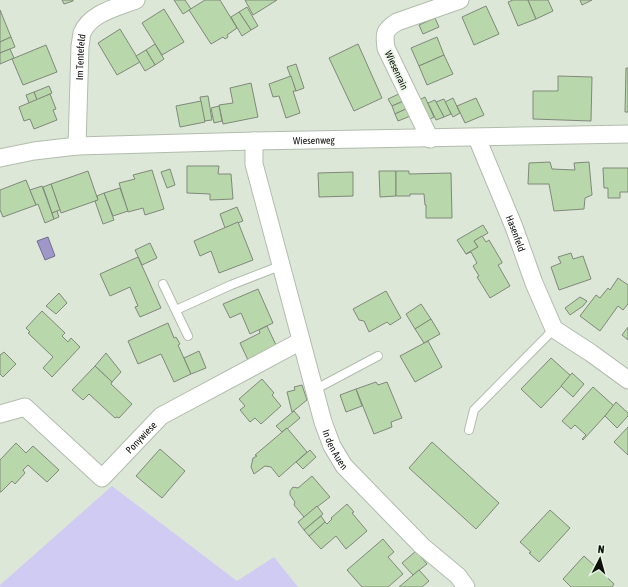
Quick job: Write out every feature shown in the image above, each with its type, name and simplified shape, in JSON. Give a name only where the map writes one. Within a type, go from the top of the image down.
[{"type":"street","name":"Im Tentefeld","points":[[77,146],[80,46],[82,34],[88,23],[105,12],[136,0]]},
{"type":"street","name":"Wiesenrain","points":[[430,139],[386,48],[384,36],[389,28],[397,22],[460,0]]},
{"type":"street","name":"Wiesenweg","points":[[0,158],[34,151],[77,146],[628,134]]},
{"type":"street","name":"Hasenfeld","points":[[477,138],[514,226],[534,283],[554,329]]},
{"type":"street","name":"In den Auen","points":[[254,141],[254,164],[280,266],[323,422],[332,446],[344,466],[422,546],[458,576],[466,587]]},
{"type":"street","points":[[554,329],[591,353],[628,380]]},
{"type":"street","name":"Ponywiese","points":[[0,414],[25,407],[102,478],[160,416],[301,341]]},
{"type":"lane","points":[[176,310],[231,285],[280,266]]},
{"type":"lane","points":[[164,284],[188,336]]},
{"type":"lane","points":[[468,430],[474,410],[554,329]]},
{"type":"lane","points":[[314,390],[378,356]]},
{"type":"shaded area","points":[[48,237],[55,256],[45,260],[37,241]]},
{"type":"shaded area","points":[[112,486],[237,581],[274,557],[298,587],[0,587],[0,585]]},
{"type":"building","points":[[62,0],[73,0],[73,1],[64,4]]},
{"type":"building","points":[[174,0],[185,0],[191,9],[183,14]]},
{"type":"building","points":[[205,0],[220,0],[237,28],[227,35],[228,37],[225,39],[223,37],[211,44],[189,10]]},
{"type":"building","points":[[245,0],[277,0],[253,15]]},
{"type":"building","points":[[513,0],[528,0],[536,19],[518,26],[508,2]]},
{"type":"building","points":[[528,0],[548,0],[553,11],[536,19]]},
{"type":"building","points":[[580,0],[592,0],[582,5]]},
{"type":"building","points":[[486,6],[499,34],[474,45],[462,17]]},
{"type":"building","points":[[247,7],[258,26],[251,30],[239,12]]},
{"type":"building","points":[[164,9],[184,42],[162,55],[142,23]]},
{"type":"building","points":[[0,10],[11,37],[0,42]]},
{"type":"building","points":[[239,12],[251,30],[242,36],[231,17]]},
{"type":"building","points":[[435,18],[439,27],[423,34],[419,25]]},
{"type":"building","points":[[120,29],[140,62],[117,75],[98,43]]},
{"type":"building","points":[[11,37],[15,47],[0,53],[0,42]]},
{"type":"building","points":[[437,37],[444,55],[419,66],[411,48]]},
{"type":"building","points":[[155,44],[164,59],[155,65],[146,50]]},
{"type":"building","points":[[358,44],[382,98],[354,111],[329,58]]},
{"type":"building","points":[[46,45],[57,72],[23,85],[12,59]]},
{"type":"building","points":[[10,49],[14,58],[0,64],[0,53]]},
{"type":"building","points":[[146,50],[155,65],[145,71],[136,56]]},
{"type":"building","points":[[444,55],[453,74],[427,85],[419,66]]},
{"type":"building","points":[[296,64],[304,88],[296,91],[287,67]]},
{"type":"building","points":[[626,68],[628,68],[628,112],[625,112]]},
{"type":"building","points":[[291,76],[296,91],[293,91],[300,113],[286,118],[279,96],[273,97],[269,84]]},
{"type":"building","points":[[558,76],[592,77],[591,121],[533,119],[533,91],[558,91]]},
{"type":"building","points":[[251,83],[258,117],[223,124],[219,105],[233,103],[230,88]]},
{"type":"building","points":[[49,86],[52,93],[37,100],[34,92]]},
{"type":"building","points":[[34,92],[37,100],[29,103],[26,95]]},
{"type":"building","points":[[403,92],[406,100],[392,106],[388,99]]},
{"type":"building","points":[[50,94],[56,109],[53,110],[57,120],[34,129],[30,119],[24,121],[19,107]]},
{"type":"building","points":[[208,96],[212,120],[204,121],[200,97]]},
{"type":"building","points":[[425,97],[434,117],[427,121],[417,101]]},
{"type":"building","points":[[453,98],[460,113],[453,117],[445,102]]},
{"type":"building","points":[[476,98],[484,115],[465,123],[457,106]]},
{"type":"building","points":[[444,99],[451,114],[444,117],[436,102]]},
{"type":"building","points":[[406,100],[410,107],[395,114],[392,106]]},
{"type":"building","points":[[435,100],[444,117],[436,120],[428,103]]},
{"type":"building","points":[[201,101],[205,122],[180,127],[176,106]]},
{"type":"building","points":[[219,106],[222,121],[214,123],[211,108]]},
{"type":"building","points":[[410,107],[413,115],[398,121],[395,114]]},
{"type":"building","points":[[550,162],[552,169],[575,170],[574,163],[589,162],[592,195],[585,198],[584,209],[554,211],[549,184],[528,184],[529,163]]},
{"type":"building","points":[[187,166],[219,166],[218,174],[231,174],[233,199],[210,200],[210,194],[187,193]]},
{"type":"building","points":[[603,168],[628,168],[628,192],[620,192],[620,198],[608,198],[608,188],[604,188]]},
{"type":"building","points":[[170,169],[175,185],[167,188],[161,172]]},
{"type":"building","points":[[152,170],[164,209],[145,215],[143,208],[128,212],[119,183],[135,179],[133,175]]},
{"type":"building","points":[[88,171],[98,200],[61,213],[51,184]]},
{"type":"building","points":[[379,171],[396,171],[396,196],[380,197]]},
{"type":"building","points":[[396,171],[409,171],[409,174],[451,173],[452,218],[426,218],[424,194],[396,196]]},
{"type":"building","points":[[353,172],[353,196],[319,197],[318,173]]},
{"type":"building","points":[[26,180],[36,205],[3,217],[0,210],[0,190]]},
{"type":"building","points":[[51,184],[60,210],[52,213],[43,187]]},
{"type":"building","points":[[42,186],[54,219],[45,223],[38,204],[36,205],[30,190]]},
{"type":"building","points":[[120,188],[128,211],[113,216],[104,193]]},
{"type":"building","points":[[104,193],[114,220],[103,224],[95,201],[98,200],[97,196]]},
{"type":"building","points":[[237,207],[243,221],[225,228],[220,214]]},
{"type":"building","points":[[57,211],[59,217],[54,219],[52,213]]},
{"type":"building","points":[[238,222],[253,260],[219,273],[211,251],[200,256],[194,241]]},
{"type":"building","points":[[483,225],[488,233],[474,241],[478,247],[466,254],[457,240]]},
{"type":"building","points":[[482,236],[486,242],[489,240],[502,262],[498,265],[510,286],[490,298],[477,277],[479,276],[473,266],[477,263],[471,252],[466,254],[478,247],[474,241]]},
{"type":"building","points":[[150,243],[157,258],[142,265],[135,250]]},
{"type":"building","points":[[571,253],[573,259],[583,256],[591,279],[559,290],[551,267],[561,263],[558,257]]},
{"type":"building","points":[[138,257],[161,308],[140,317],[135,307],[138,306],[130,287],[110,296],[100,274]]},
{"type":"building","points":[[618,278],[628,285],[628,304],[623,310],[618,306],[600,331],[580,316],[596,295],[600,298],[608,288],[610,290]]},
{"type":"building","points":[[258,289],[273,323],[250,334],[241,313],[230,318],[223,304]]},
{"type":"building","points":[[386,291],[401,318],[390,325],[387,322],[369,332],[364,321],[359,320],[353,309]]},
{"type":"building","points":[[59,293],[67,303],[56,314],[46,306]]},
{"type":"building","points":[[580,297],[587,301],[583,306],[570,315],[565,308]]},
{"type":"building","points":[[421,304],[431,319],[415,329],[406,314]]},
{"type":"building","points":[[42,311],[65,333],[62,336],[68,342],[71,338],[80,347],[52,377],[43,368],[53,357],[28,333],[30,332],[26,328]]},
{"type":"building","points":[[431,319],[440,334],[424,343],[415,329]]},
{"type":"building","points":[[168,323],[174,338],[176,337],[180,344],[178,345],[191,374],[174,382],[161,354],[138,364],[128,341]]},
{"type":"building","points":[[267,326],[276,345],[248,360],[240,343],[260,333],[259,330]]},
{"type":"building","points":[[628,327],[628,340],[622,335]]},
{"type":"building","points":[[428,341],[442,367],[415,382],[400,356]]},
{"type":"building","points":[[199,351],[206,368],[191,374],[184,358]]},
{"type":"building","points":[[4,352],[16,364],[3,377],[0,374],[0,355]]},
{"type":"building","points":[[106,353],[121,372],[112,382],[95,366]]},
{"type":"building","points":[[551,358],[571,376],[541,408],[521,389]]},
{"type":"building","points":[[95,366],[132,404],[119,418],[115,418],[89,394],[83,400],[72,390]]},
{"type":"building","points":[[572,373],[584,384],[573,397],[561,386]]},
{"type":"building","points":[[262,379],[274,393],[272,395],[281,406],[261,424],[255,418],[250,422],[240,410],[245,406],[239,399]]},
{"type":"building","points":[[376,382],[378,385],[387,382],[402,418],[391,422],[392,427],[374,434],[356,389]]},
{"type":"building","points":[[302,385],[307,400],[292,412],[287,392],[295,390],[294,387]]},
{"type":"building","points":[[593,387],[614,406],[583,440],[582,439],[586,435],[575,425],[571,429],[562,421]]},
{"type":"building","points":[[356,389],[362,406],[346,412],[340,395]]},
{"type":"building","points":[[616,402],[628,413],[628,416],[617,428],[605,416]]},
{"type":"building","points":[[294,411],[300,418],[282,432],[276,426]]},
{"type":"building","points":[[628,427],[628,455],[614,442]]},
{"type":"building","points":[[287,428],[307,452],[279,477],[271,467],[265,466],[254,474],[251,467],[253,458],[257,456],[255,455]]},
{"type":"building","points":[[432,442],[499,503],[476,529],[409,468]]},
{"type":"building","points":[[16,443],[26,453],[33,446],[59,470],[47,482],[28,465],[23,470],[25,473],[15,484],[12,481],[0,492],[0,460]]},
{"type":"building","points":[[160,449],[185,471],[162,498],[136,476]]},
{"type":"building","points":[[310,450],[316,457],[303,469],[296,462]]},
{"type":"building","points":[[312,476],[330,497],[304,517],[294,505],[295,502],[290,495],[290,491],[293,487],[298,488]]},
{"type":"building","points":[[347,504],[354,512],[352,513],[367,531],[346,549],[336,536],[321,549],[309,536],[325,522],[327,524],[332,519],[331,518]]},
{"type":"building","points":[[317,506],[323,514],[304,530],[298,522]]},
{"type":"building","points":[[550,510],[570,528],[539,562],[520,542]]},
{"type":"building","points":[[321,516],[325,522],[309,536],[304,530]]},
{"type":"building","points":[[383,539],[394,552],[388,557],[403,574],[388,587],[362,587],[347,570]]},
{"type":"building","points":[[416,551],[427,564],[413,575],[402,563]]},
{"type":"building","points":[[584,556],[614,584],[612,587],[571,587],[563,579]]},
{"type":"building","points":[[419,570],[429,581],[422,587],[399,587]]}]
